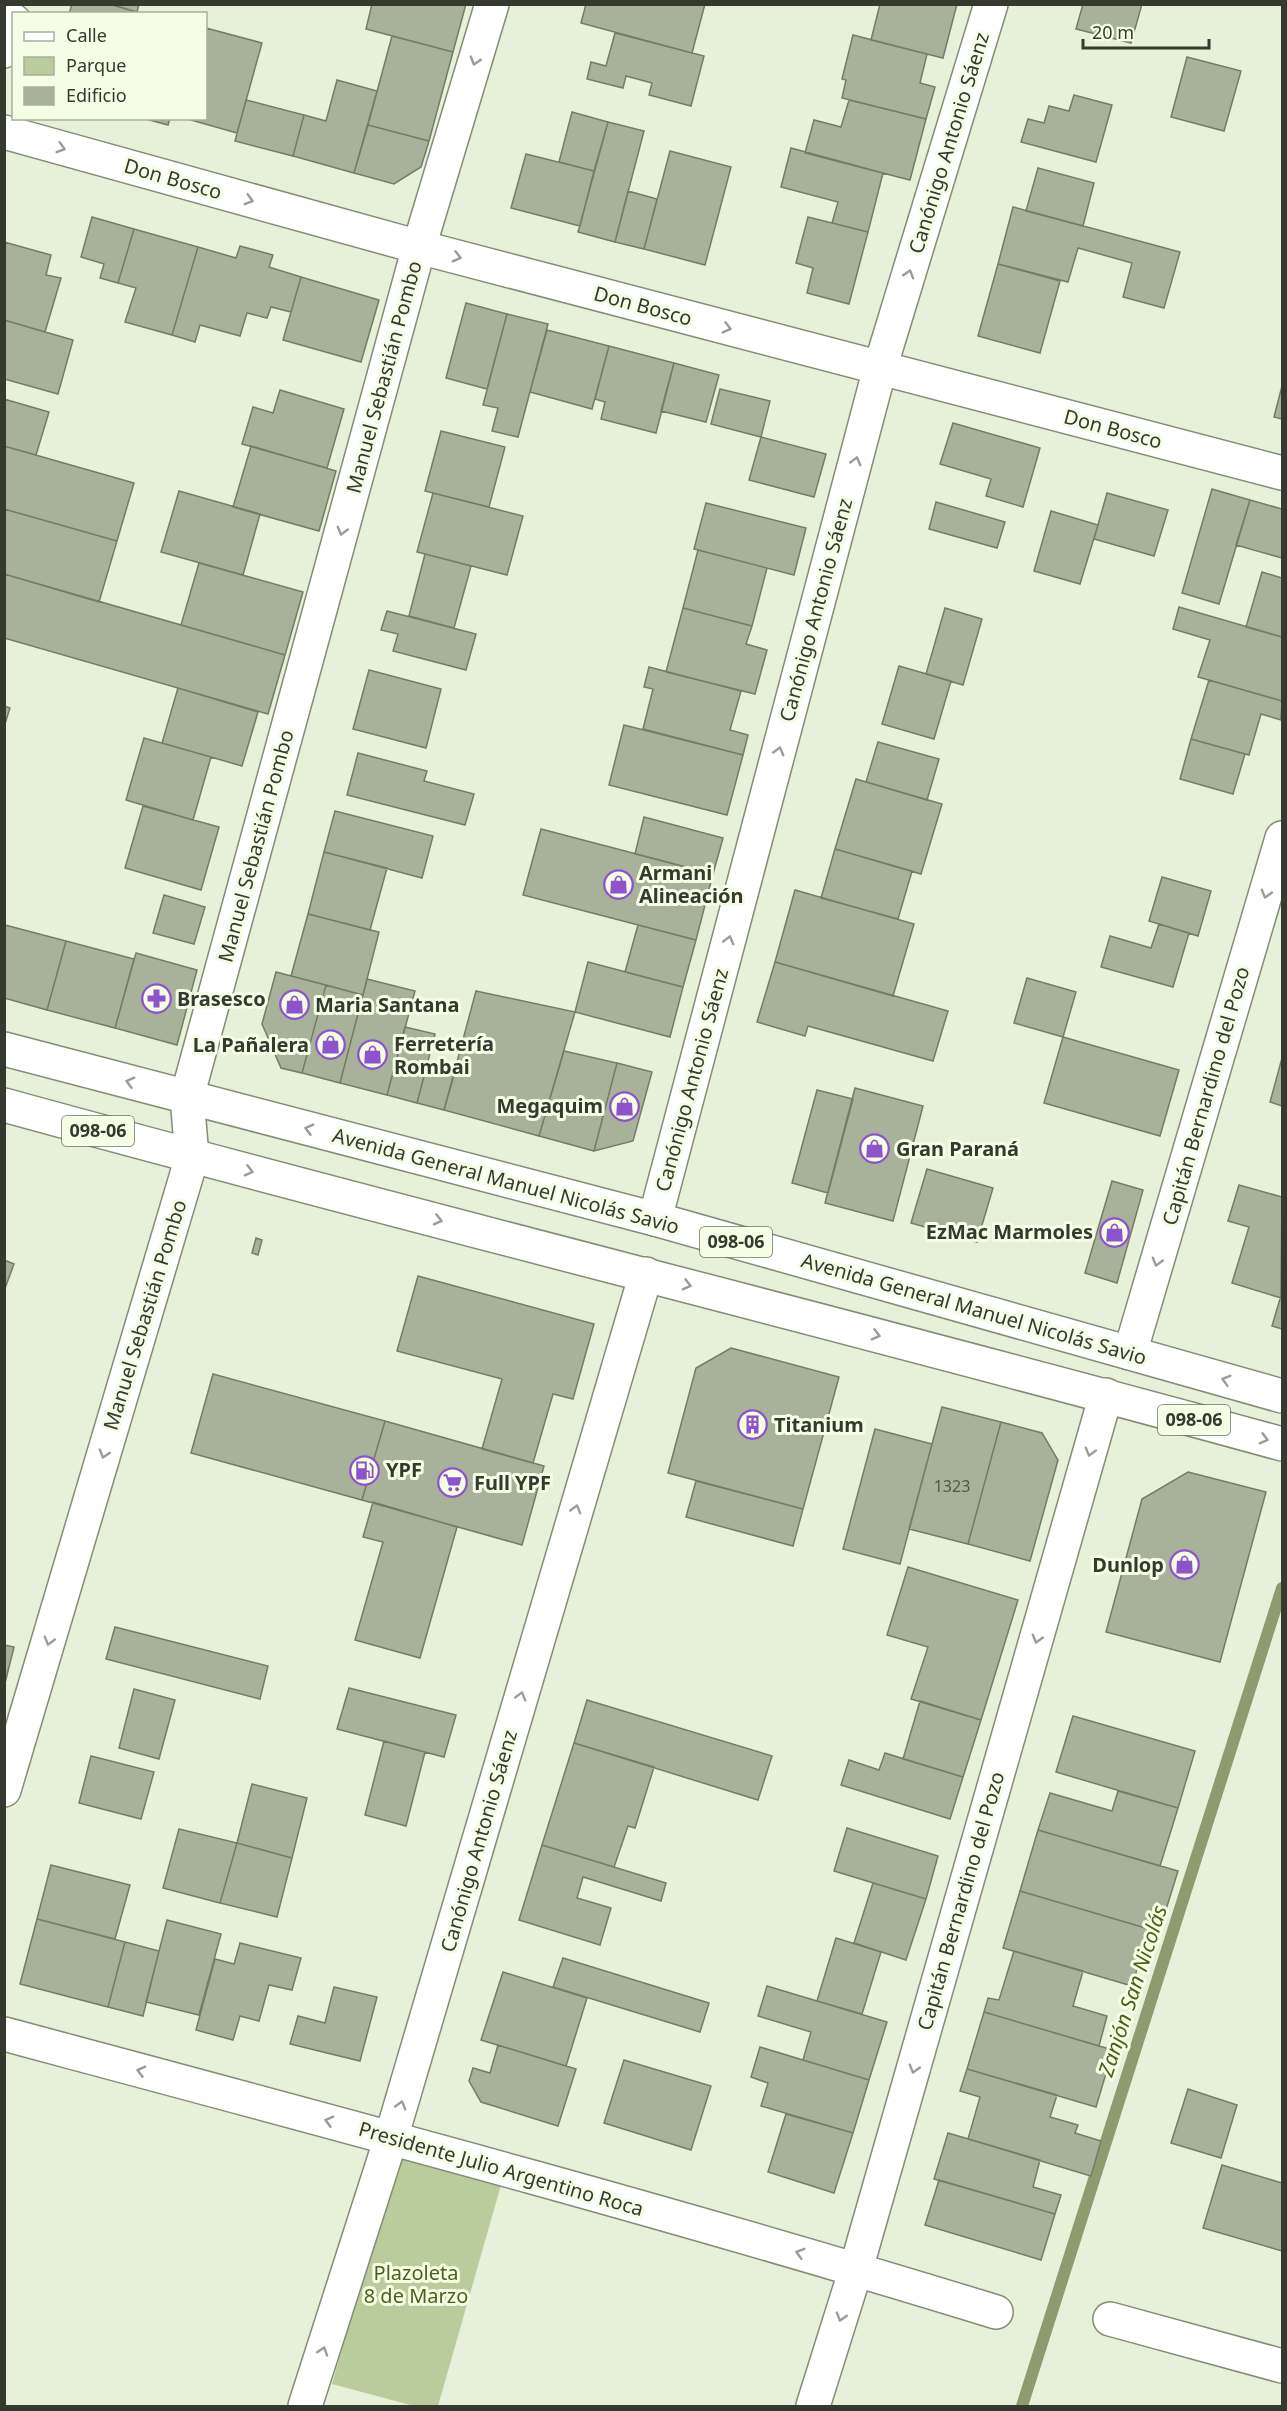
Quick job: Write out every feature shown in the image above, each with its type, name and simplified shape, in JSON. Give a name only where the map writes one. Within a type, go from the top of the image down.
[{"type":"street","name":"Manuel Sebastián Pombo","points":[[4,1790],[192,1156],[187,1097],[420,248],[492,4]]},
{"type":"street","name":"Canónigo Antonio Sáenz","points":[[655,1220],[880,368],[991,4]]},
{"type":"street","points":[[4,51],[12,27]]},
{"type":"street","name":"Don Bosco","points":[[4,132],[420,248],[1282,473]]},
{"type":"street","name":"Capitán Bernardino del Pozo","points":[[1130,1353],[1282,838]]},
{"type":"street","name":"Avenida General Manuel Nicolás Savio","points":[[4,1049],[655,1220],[1282,1396]]},
{"type":"street","name":"098-06","points":[[4,1105],[1106,1395],[1282,1444]]},
{"type":"street","name":"Canónigo Antonio Sáenz","points":[[305,2406],[391,2138],[646,1274]]},
{"type":"street","name":"Capitán Bernardino del Pozo","points":[[813,2406],[856,2269],[1106,1395]]},
{"type":"street","name":"Presidente Julio Argentino Roca","points":[[4,2034],[391,2138],[856,2269],[996,2312]]},
{"type":"street","points":[[1110,2319],[1282,2366]]},
{"type":"green space","name":"Plazoleta 8 de Marzo","points":[[397,2156],[501,2185],[438,2406],[414,2406],[332,2384]]},
{"type":"building","points":[[72,4],[109,4],[137,12],[70,12]]},
{"type":"building","points":[[109,4],[139,4],[137,12]]},
{"type":"building","points":[[372,4],[466,4],[453,52],[366,29]]},
{"type":"building","points":[[586,4],[705,4],[692,53],[581,23]]},
{"type":"building","points":[[880,4],[957,4],[943,58],[871,40]]},
{"type":"building","points":[[1083,4],[1142,4],[1131,43],[1076,29]]},
{"type":"building","points":[[207,28],[262,43],[237,133],[191,120],[207,120]]},
{"type":"building","points":[[615,33],[704,56],[691,106],[649,95],[652,83],[626,76],[623,88],[587,79],[591,62],[606,66]]},
{"type":"building","points":[[853,35],[927,54],[920,83],[935,87],[926,119],[842,98],[846,80],[842,79]]},
{"type":"building","points":[[392,36],[453,52],[429,141],[368,125]]},
{"type":"building","points":[[1187,57],[1241,71],[1224,131],[1171,117]]},
{"type":"building","points":[[337,80],[377,91],[354,173],[293,156],[304,115],[326,121]]},
{"type":"building","points":[[1074,95],[1112,105],[1096,162],[1021,142],[1028,119],[1044,123],[1049,106],[1069,111]]},
{"type":"building","points":[[246,100],[304,115],[293,156],[235,141]]},
{"type":"building","points":[[849,100],[926,119],[910,180],[805,153],[814,120],[841,127]]},
{"type":"building","points":[[572,112],[608,122],[594,171],[559,162]]},
{"type":"building","points":[[149,120],[169,120],[168,125]]},
{"type":"building","points":[[608,122],[644,131],[615,242],[578,232]]},
{"type":"building","points":[[368,125],[429,141],[421,167],[394,184],[354,173]]},
{"type":"building","points":[[791,148],[883,173],[868,232],[832,223],[838,202],[781,187]]},
{"type":"building","points":[[670,151],[731,167],[705,265],[644,249]]},
{"type":"building","points":[[526,154],[594,171],[580,226],[511,208]]},
{"type":"building","points":[[1038,168],[1094,183],[1083,226],[1026,211]]},
{"type":"building","points":[[628,191],[657,199],[644,249],[615,242]]},
{"type":"building","points":[[1013,207],[1180,252],[1164,308],[1123,297],[1132,263],[1078,248],[1068,282],[998,264]]},
{"type":"building","points":[[92,217],[134,229],[118,283],[100,278],[104,264],[81,257]]},
{"type":"building","points":[[808,217],[868,232],[849,304],[807,293],[813,268],[796,263]]},
{"type":"building","points":[[134,229],[198,247],[172,335],[125,322],[136,288],[118,283]]},
{"type":"building","points":[[4,242],[51,255],[46,275],[61,278],[45,332],[4,320]]},
{"type":"building","points":[[240,246],[273,255],[269,267],[301,277],[291,312],[271,307],[267,318],[247,313],[240,336],[200,325],[195,342],[172,335],[198,247],[236,258]]},
{"type":"building","points":[[998,264],[1060,281],[1040,353],[978,336]]},
{"type":"building","points":[[301,277],[379,300],[361,362],[283,340]]},
{"type":"building","points":[[466,303],[507,314],[487,389],[446,378]]},
{"type":"building","points":[[507,314],[548,324],[518,437],[492,431],[498,408],[483,405]]},
{"type":"building","points":[[4,320],[73,340],[58,394],[4,379]]},
{"type":"building","points":[[547,330],[609,346],[592,409],[530,392]]},
{"type":"building","points":[[609,346],[674,363],[656,433],[601,419],[605,402],[595,399]]},
{"type":"building","points":[[674,363],[719,375],[706,422],[661,411]]},
{"type":"building","points":[[1282,386],[1282,419],[1274,417]]},
{"type":"building","points":[[720,389],[770,401],[761,437],[711,424]]},
{"type":"building","points":[[280,390],[344,409],[327,468],[242,444],[253,407],[273,413]]},
{"type":"building","points":[[4,399],[49,412],[36,455],[4,446]]},
{"type":"building","points":[[953,423],[1040,448],[1023,507],[986,496],[991,479],[940,464]]},
{"type":"building","points":[[441,431],[505,447],[489,507],[425,491]]},
{"type":"building","points":[[761,437],[826,454],[814,497],[749,480]]},
{"type":"building","points":[[4,446],[134,483],[117,541],[4,509]]},
{"type":"building","points":[[251,446],[336,471],[319,531],[233,507]]},
{"type":"building","points":[[1212,489],[1250,500],[1219,604],[1182,593]]},
{"type":"building","points":[[179,491],[260,514],[243,575],[161,552]]},
{"type":"building","points":[[433,493],[523,516],[507,575],[417,552]]},
{"type":"building","points":[[1107,493],[1168,510],[1154,556],[1094,539]]},
{"type":"building","points":[[1250,500],[1282,509],[1282,558],[1236,545]]},
{"type":"building","points":[[936,502],[1005,522],[997,548],[929,529]]},
{"type":"building","points":[[706,503],[806,528],[794,575],[694,549]]},
{"type":"building","points":[[4,509],[117,541],[99,602],[4,574]]},
{"type":"building","points":[[1051,511],[1098,525],[1080,584],[1034,571]]},
{"type":"building","points":[[698,550],[767,568],[752,626],[683,608]]},
{"type":"building","points":[[425,554],[471,566],[454,628],[409,616]]},
{"type":"building","points":[[199,563],[303,592],[285,655],[181,625]]},
{"type":"building","points":[[1262,572],[1282,578],[1282,637],[1246,627]]},
{"type":"building","points":[[4,574],[285,655],[268,714],[4,638]]},
{"type":"building","points":[[1179,607],[1282,637],[1282,701],[1198,677],[1210,640],[1173,629]]},
{"type":"building","points":[[683,608],[752,626],[746,644],[767,650],[755,694],[666,672]]},
{"type":"building","points":[[945,608],[982,619],[963,685],[926,674]]},
{"type":"building","points":[[387,611],[476,634],[466,670],[393,651],[398,634],[381,630]]},
{"type":"building","points":[[899,666],[951,681],[934,739],[882,724]]},
{"type":"building","points":[[649,667],[741,691],[730,730],[748,735],[743,755],[643,729],[653,689],[644,687]]},
{"type":"building","points":[[369,670],[441,689],[426,748],[353,729]]},
{"type":"building","points":[[1209,680],[1282,701],[1281,720],[1261,714],[1249,755],[1191,739]]},
{"type":"building","points":[[178,688],[258,712],[242,766],[162,743]]},
{"type":"building","points":[[4,706],[10,708],[4,727]]},
{"type":"building","points":[[624,725],[743,755],[727,815],[609,785]]},
{"type":"building","points":[[144,738],[211,757],[193,820],[126,800]]},
{"type":"building","points":[[1191,739],[1245,754],[1233,794],[1180,779]]},
{"type":"building","points":[[878,742],[939,759],[927,800],[866,782]]},
{"type":"building","points":[[358,753],[427,771],[424,781],[474,794],[465,825],[347,795]]},
{"type":"building","points":[[856,779],[942,804],[921,874],[835,849]]},
{"type":"building","points":[[143,806],[219,827],[201,890],[125,868]]},
{"type":"building","points":[[335,811],[433,836],[422,878],[324,852]]},
{"type":"building","points":[[644,817],[723,838],[713,874],[635,854]]},
{"type":"building","name":"Armani Alineación","points":[[541,829],[713,874],[696,940],[523,895]]},
{"type":"building","points":[[835,849],[912,871],[898,919],[821,898]]},
{"type":"building","points":[[324,852],[387,868],[370,930],[308,914]]},
{"type":"building","points":[[1162,877],[1211,891],[1198,936],[1149,921]]},
{"type":"building","points":[[795,890],[914,924],[893,996],[775,962]]},
{"type":"building","points":[[164,895],[205,907],[194,944],[153,933]]},
{"type":"building","points":[[308,914],[379,932],[363,995],[291,976]]},
{"type":"building","points":[[1159,924],[1189,933],[1173,987],[1101,967],[1110,936],[1151,948]]},
{"type":"building","points":[[5,925],[66,941],[47,1010],[4,998]]},
{"type":"building","points":[[638,925],[696,940],[683,987],[625,972]]},
{"type":"building","points":[[66,941],[134,959],[115,1028],[47,1010]]},
{"type":"building","name":"Brasesco","points":[[136,953],[197,970],[177,1045],[115,1028]]},
{"type":"building","points":[[588,962],[683,987],[670,1037],[575,1012]]},
{"type":"building","points":[[775,962],[948,1011],[933,1061],[808,1026],[805,1036],[757,1022]]},
{"type":"building","name":"Maria Santana","points":[[276,972],[326,985],[302,1073],[281,1068],[262,1024]]},
{"type":"building","points":[[1027,978],[1076,992],[1063,1037],[1014,1023]]},
{"type":"building","name":"Ferretería Rombai","points":[[367,979],[415,991],[387,1095],[340,1083]]},
{"type":"building","name":"La Pañalera","points":[[326,985],[363,995],[340,1083],[302,1073]]},
{"type":"building","points":[[476,991],[575,1012],[539,1136],[444,1110]]},
{"type":"building","points":[[405,1027],[435,1034],[417,1103],[387,1095]]},
{"type":"building","points":[[1063,1037],[1179,1070],[1160,1136],[1044,1103]]},
{"type":"building","points":[[564,1051],[617,1063],[594,1151],[539,1136]]},
{"type":"building","points":[[1282,1058],[1282,1106],[1270,1102]]},
{"type":"building","points":[[428,1061],[456,1068],[444,1110],[417,1103]]},
{"type":"building","name":"Megaquim","points":[[617,1063],[652,1072],[633,1141],[594,1151]]},
{"type":"building","name":"Gran Paraná","points":[[855,1088],[923,1106],[893,1221],[825,1203]]},
{"type":"building","points":[[817,1090],[853,1099],[828,1193],[792,1183]]},
{"type":"building","points":[[927,1169],[993,1188],[977,1242],[911,1223]]},
{"type":"building","name":"EzMac Marmoles","points":[[1112,1181],[1143,1190],[1117,1283],[1085,1273]]},
{"type":"building","points":[[1239,1185],[1282,1197],[1281,1298],[1232,1283],[1249,1227],[1228,1221]]},
{"type":"building","points":[[256,1238],[262,1240],[258,1255],[252,1253]]},
{"type":"building","points":[[4,1260],[14,1264],[4,1291]]},
{"type":"building","points":[[418,1276],[594,1324],[573,1399],[553,1394],[533,1463],[482,1449],[502,1379],[397,1351]]},
{"type":"building","points":[[1282,1292],[1282,1329],[1272,1326]]},
{"type":"building","name":"Titanium","points":[[731,1348],[839,1377],[803,1509],[668,1473],[696,1368]]},
{"type":"building","points":[[213,1374],[385,1421],[362,1500],[191,1453]]},
{"type":"building","points":[[942,1407],[1001,1422],[968,1544],[909,1529]]},
{"type":"building","name":"Full YPF","points":[[385,1421],[544,1466],[522,1545],[362,1500]]},
{"type":"building","points":[[1001,1422],[1042,1433],[1058,1460],[1030,1561],[968,1544]]},
{"type":"building","points":[[875,1429],[932,1444],[900,1564],[843,1549]]},
{"type":"building","name":"Dunlop","points":[[1188,1472],[1266,1492],[1220,1662],[1106,1632],[1142,1499]]},
{"type":"building","points":[[696,1481],[803,1509],[793,1546],[686,1517]]},
{"type":"building","points":[[373,1502],[457,1527],[420,1658],[355,1640],[383,1542],[363,1537]]},
{"type":"building","points":[[908,1567],[1018,1600],[981,1720],[911,1699],[928,1647],[887,1635]]},
{"type":"building","points":[[115,1627],[268,1666],[260,1699],[106,1659]]},
{"type":"building","points":[[4,1645],[14,1647],[4,1687]]},
{"type":"building","points":[[349,1688],[456,1715],[444,1757],[337,1729]]},
{"type":"building","points":[[134,1689],[175,1700],[159,1759],[119,1748]]},
{"type":"building","points":[[587,1700],[772,1756],[758,1800],[574,1743]]},
{"type":"building","points":[[920,1701],[981,1720],[963,1777],[903,1759]]},
{"type":"building","points":[[1073,1716],[1195,1751],[1178,1808],[1056,1772]]},
{"type":"building","points":[[384,1741],[425,1752],[406,1826],[365,1815]]},
{"type":"building","points":[[574,1743],[654,1767],[635,1828],[628,1826],[614,1867],[542,1845]]},
{"type":"building","points":[[885,1753],[963,1777],[950,1819],[841,1785],[849,1760],[879,1770]]},
{"type":"building","points":[[91,1756],[154,1772],[141,1819],[79,1803]]},
{"type":"building","points":[[252,1784],[307,1798],[292,1858],[237,1843]]},
{"type":"building","points":[[1118,1791],[1178,1808],[1160,1866],[1038,1830],[1050,1793],[1112,1811]]},
{"type":"building","points":[[847,1828],[938,1856],[926,1899],[834,1871]]},
{"type":"building","points":[[179,1829],[237,1843],[220,1903],[163,1888]]},
{"type":"building","points":[[1038,1830],[1178,1871],[1159,1932],[1020,1891]]},
{"type":"building","points":[[237,1843],[292,1858],[277,1917],[220,1903]]},
{"type":"building","points":[[542,1845],[666,1883],[661,1901],[583,1877],[577,1898],[611,1908],[600,1945],[519,1920]]},
{"type":"building","points":[[51,1865],[130,1885],[115,1939],[37,1919]]},
{"type":"building","points":[[873,1883],[926,1899],[906,1960],[854,1943]]},
{"type":"building","points":[[1020,1891],[1149,1929],[1132,1986],[1003,1948]]},
{"type":"building","points":[[37,1919],[125,1942],[108,2007],[20,1984]]},
{"type":"building","points":[[167,1920],[221,1934],[199,2015],[146,2002]]},
{"type":"building","points":[[836,1938],[881,1952],[862,2014],[817,2001]]},
{"type":"building","points":[[125,1942],[159,1951],[143,2016],[108,2007]]},
{"type":"building","points":[[240,1943],[301,1958],[292,1990],[269,1985],[259,2021],[240,2016],[233,2040],[196,2030],[215,1959],[234,1964]]},
{"type":"building","points":[[1014,1951],[1083,1971],[1073,2006],[1107,2016],[1099,2046],[984,2012],[988,1998],[999,2000]]},
{"type":"building","points":[[563,1958],[709,2003],[700,2032],[553,1987]]},
{"type":"building","points":[[503,1972],[587,1998],[566,2066],[481,2040]]},
{"type":"building","points":[[767,1986],[887,2022],[869,2080],[803,2060],[811,2032],[758,2016]]},
{"type":"building","points":[[334,1987],[377,1997],[360,2061],[290,2044],[298,2016],[325,2023]]},
{"type":"building","points":[[984,2012],[1113,2050],[1096,2107],[967,2069]]},
{"type":"building","points":[[498,2045],[576,2069],[558,2126],[481,2102],[469,2081],[473,2068],[490,2073]]},
{"type":"building","points":[[760,2047],[869,2080],[853,2133],[761,2106],[768,2083],[751,2077]]},
{"type":"building","points":[[624,2060],[711,2086],[691,2150],[604,2123]]},
{"type":"building","points":[[967,2069],[1057,2095],[1050,2117],[1078,2125],[1075,2133],[1101,2141],[1091,2176],[968,2139],[980,2097],[960,2091]]},
{"type":"building","points":[[1188,2089],[1237,2105],[1221,2158],[1171,2143]]},
{"type":"building","points":[[786,2114],[853,2133],[834,2193],[768,2172]]},
{"type":"building","points":[[948,2133],[1040,2160],[1033,2187],[1061,2195],[1055,2214],[934,2179]]},
{"type":"building","points":[[1222,2165],[1282,2183],[1282,2251],[1203,2228]]},
{"type":"building","points":[[939,2180],[1055,2214],[1041,2260],[925,2225]]},
{"type":"waterway","name":"Zanjón San Nicolás","points":[[1022,2406],[1282,1588]]},
{"type":"place","name":"Armani Alineación","points":[[618,884]]},
{"type":"place","name":"Brasesco","points":[[156,999]]},
{"type":"place","name":"Maria Santana","points":[[294,1005]]},
{"type":"place","name":"La Pañalera","points":[[330,1045]]},
{"type":"place","name":"Ferretería Rombai","points":[[373,1055]]},
{"type":"place","name":"Megaquim","points":[[624,1106]]},
{"type":"place","name":"Gran Paraná","points":[[875,1149]]},
{"type":"place","name":"EzMac Marmoles","points":[[1114,1232]]},
{"type":"place","name":"Titanium","points":[[753,1425]]},
{"type":"place","name":"YPF","points":[[365,1470]]},
{"type":"place","name":"Full YPF","points":[[453,1483]]},
{"type":"place","name":"Dunlop","points":[[1185,1565]]}]
